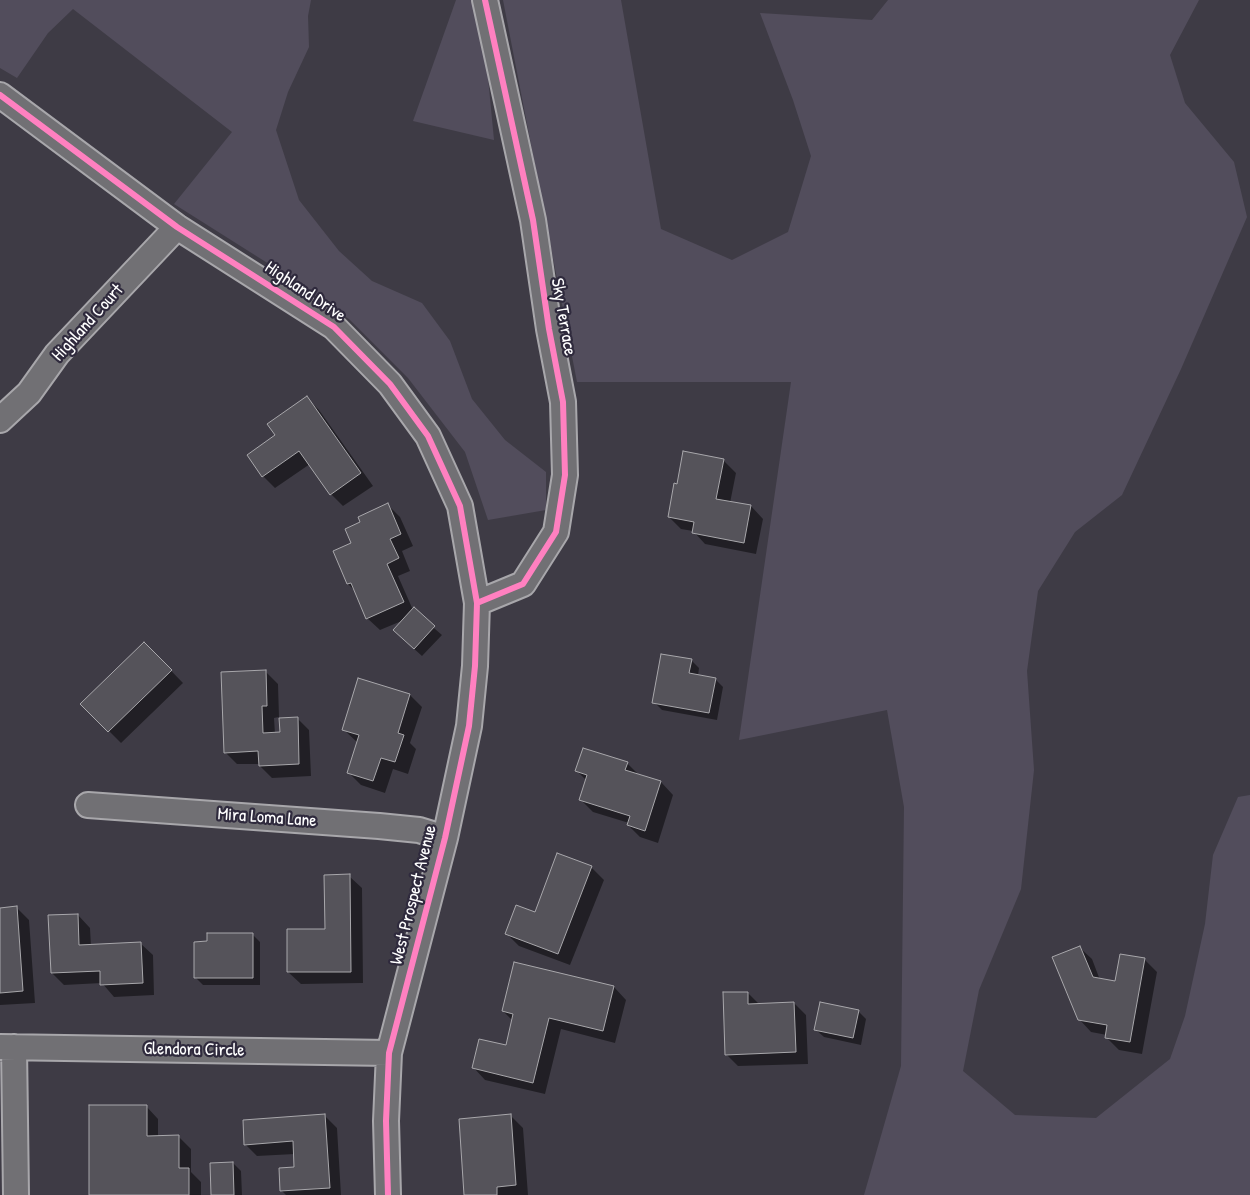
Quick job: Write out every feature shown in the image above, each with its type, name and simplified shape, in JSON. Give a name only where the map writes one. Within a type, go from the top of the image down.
[{"type":"street","name":"Sky Terrace","points":[[477,603],[523,584],[556,532],[565,475],[564,402],[549,329],[533,220],[485,0]]},
{"type":"street","name":"Highland Drive","points":[[0,95],[177,227],[334,327],[390,384],[428,436],[460,506],[477,603]]},
{"type":"street","name":"Highland Court","points":[[0,420],[29,393],[57,354],[177,227]]},
{"type":"street","name":"West Prospect Avenue","points":[[388,1195],[386,1121],[389,1053],[445,838],[470,726],[475,666],[477,603]]},
{"type":"street","name":"Mira Loma Lane","points":[[88,805],[379,826],[419,830],[445,838]]},
{"type":"street","name":"Glendora Circle","points":[[7,1047],[389,1053]]},
{"type":"street","points":[[7,1047],[16,1195]]},
{"type":"shaded area","points":[[0,0],[311,0],[308,16],[309,47],[288,92],[276,130],[299,200],[339,251],[372,281],[422,303],[450,341],[472,399],[505,440],[546,472],[546,510],[488,520],[465,452],[408,378],[349,319],[269,264],[174,204],[232,132],[73,9],[48,33],[17,78],[0,68]]},
{"type":"shaded area","points":[[456,0],[477,0],[484,36],[494,140],[413,121]]},
{"type":"shaded area","points":[[503,0],[621,0],[661,229],[732,260],[788,232],[811,156],[793,100],[760,13],[872,20],[888,0],[1199,0],[1170,55],[1185,103],[1234,162],[1247,217],[1181,369],[1122,495],[1075,532],[1038,591],[1027,671],[1034,770],[1021,889],[979,990],[963,1071],[1015,1115],[1096,1118],[1170,1059],[1185,1016],[1205,924],[1213,855],[1238,797],[1250,795],[1250,1195],[864,1195],[901,1066],[904,807],[887,710],[739,740],[791,382],[577,382]]},
{"type":"building","points":[[307,396],[361,473],[330,495],[299,451],[262,477],[247,455],[275,435],[267,424]]},
{"type":"building","points":[[683,451],[724,459],[716,499],[751,505],[744,543],[692,533],[694,522],[668,517],[674,483],[677,484]]},
{"type":"building","points":[[388,503],[401,534],[390,539],[399,558],[387,564],[404,602],[366,619],[351,583],[347,584],[333,551],[351,543],[345,529],[360,522],[358,517]]},
{"type":"building","points":[[414,607],[435,626],[414,649],[393,630]]},
{"type":"building","points":[[144,642],[172,670],[108,732],[80,704]]},
{"type":"building","points":[[661,654],[692,659],[689,673],[716,678],[709,713],[652,703]]},
{"type":"building","points":[[266,670],[267,706],[262,706],[263,733],[280,732],[279,718],[298,717],[299,764],[259,766],[258,751],[224,753],[221,672]]},
{"type":"building","points":[[358,678],[410,694],[398,733],[404,735],[395,762],[381,758],[373,781],[347,773],[359,735],[342,730]]},
{"type":"building","points":[[583,748],[628,762],[625,770],[661,781],[645,831],[627,825],[630,816],[579,800],[587,775],[575,771]]},
{"type":"building","points":[[557,853],[592,866],[558,954],[505,934],[516,905],[535,912]]},
{"type":"building","points":[[350,874],[351,972],[287,972],[287,929],[325,929],[324,875]]},
{"type":"building","points":[[17,906],[23,991],[0,993],[0,908]]},
{"type":"building","points":[[78,914],[79,945],[141,942],[143,983],[100,985],[100,971],[51,973],[48,915]]},
{"type":"building","points":[[207,933],[253,933],[253,978],[194,978],[194,942],[207,941]]},
{"type":"building","points":[[1080,946],[1093,977],[1115,981],[1120,954],[1145,958],[1130,1042],[1105,1038],[1107,1025],[1078,1020],[1052,957]]},
{"type":"building","points":[[514,962],[614,986],[603,1031],[549,1018],[533,1083],[472,1068],[479,1039],[506,1045],[513,1014],[502,1011]]},
{"type":"building","points":[[723,992],[748,992],[748,1004],[794,1002],[796,1052],[725,1055]]},
{"type":"building","points":[[820,1002],[859,1010],[853,1038],[814,1030]]},
{"type":"building","points":[[89,1105],[147,1105],[147,1136],[179,1135],[179,1168],[189,1168],[189,1195],[89,1195]]},
{"type":"building","points":[[325,1114],[330,1188],[280,1191],[279,1168],[294,1167],[293,1141],[244,1145],[243,1120]]},
{"type":"building","points":[[511,1114],[516,1185],[497,1187],[497,1195],[464,1195],[459,1119]]},
{"type":"building","points":[[233,1162],[234,1195],[211,1195],[210,1163]]},
{"type":"cycle path","points":[[477,603],[523,584],[556,532],[565,475],[563,402],[549,329],[533,220],[485,0]]},
{"type":"cycle path","points":[[0,95],[177,227],[334,327],[390,384],[428,436],[460,506],[477,603],[475,666],[469,726],[445,838],[389,1053],[386,1121],[388,1195]]}]
